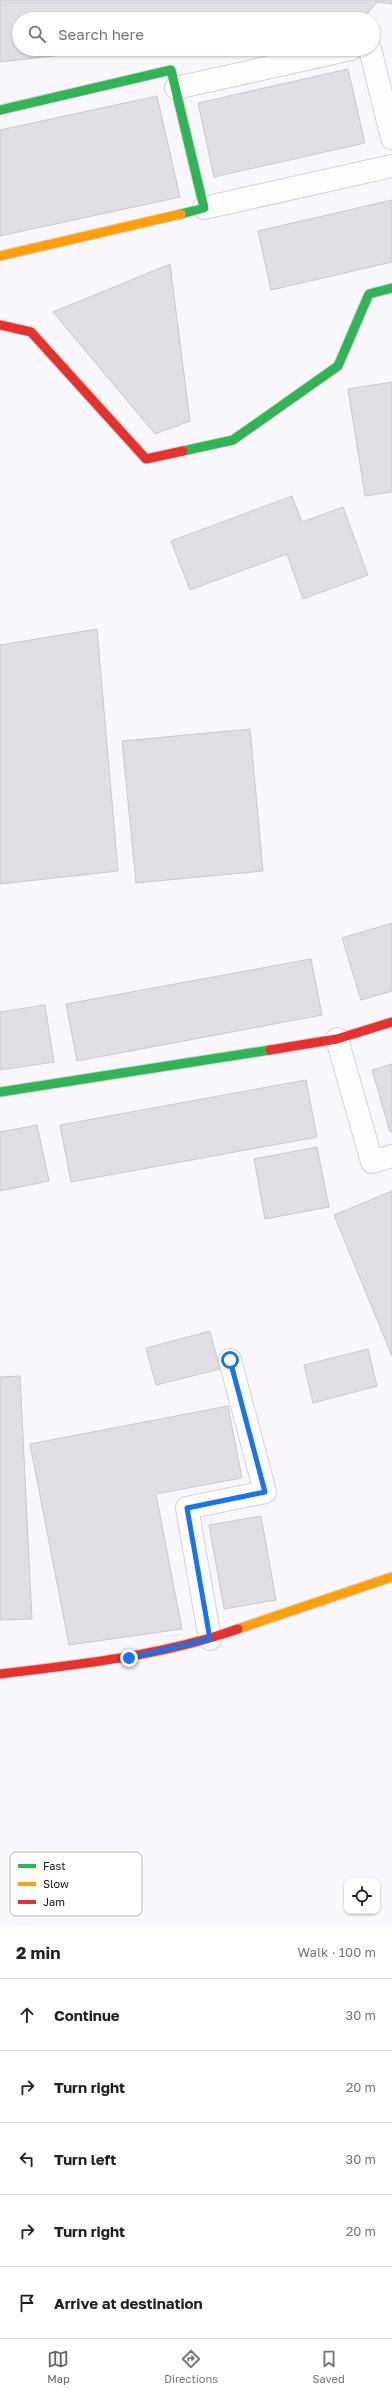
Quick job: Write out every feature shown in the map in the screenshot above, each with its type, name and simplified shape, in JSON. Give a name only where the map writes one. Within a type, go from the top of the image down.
[{"type":"street","points":[[176,88],[320,56]]},
{"type":"street","points":[[372,56],[392,138]]},
{"type":"street","points":[[0,110],[171,70],[204,208]]},
{"type":"street","points":[[0,256],[392,166]]},
{"type":"street","points":[[0,325],[31,332],[146,459],[233,440],[338,366],[369,294],[392,288]]},
{"type":"street","points":[[0,1092],[337,1039],[392,1022]]},
{"type":"street","points":[[337,1039],[372,1162],[392,1156]]},
{"type":"street","points":[[210,1639],[187,1508],[265,1492],[230,1360]]},
{"type":"street","points":[[0,1674],[129,1658],[210,1639],[392,1577]]},
{"type":"building","points":[[0,0],[392,0],[392,4],[377,2],[369,12],[12,12],[12,56],[53,56],[0,62]]},
{"type":"building","points":[[348,69],[365,143],[214,177],[198,103]]},
{"type":"building","points":[[157,96],[180,197],[0,236],[0,130]]},
{"type":"building","points":[[392,200],[392,262],[271,290],[258,231]]},
{"type":"building","points":[[170,264],[190,421],[155,434],[53,312]]},
{"type":"building","points":[[392,382],[392,492],[365,496],[348,389]]},
{"type":"building","points":[[292,496],[302,522],[343,507],[368,575],[303,599],[287,554],[190,590],[171,541]]},
{"type":"building","points":[[97,629],[118,871],[0,884],[0,645]]},
{"type":"building","points":[[250,729],[263,871],[136,883],[122,741]]},
{"type":"building","points":[[392,923],[392,991],[361,1000],[342,938]]},
{"type":"building","points":[[311,959],[322,1015],[77,1061],[66,1004]]},
{"type":"building","points":[[45,1005],[54,1062],[0,1070],[0,1012]]},
{"type":"building","points":[[392,1064],[392,1132],[390,1132],[372,1070]]},
{"type":"building","points":[[306,1080],[317,1137],[71,1182],[60,1125]]},
{"type":"building","points":[[37,1125],[49,1181],[0,1191],[0,1132]]},
{"type":"building","points":[[317,1147],[329,1207],[265,1219],[254,1159]]},
{"type":"building","points":[[392,1191],[392,1356],[334,1215]]},
{"type":"building","points":[[210,1331],[220,1369],[156,1385],[146,1348]]},
{"type":"building","points":[[368,1349],[377,1386],[313,1403],[304,1365]]},
{"type":"building","points":[[20,1376],[32,1619],[0,1620],[0,1377]]},
{"type":"building","points":[[228,1406],[242,1478],[156,1494],[182,1629],[69,1645],[30,1444]]},
{"type":"building","points":[[261,1516],[276,1600],[224,1609],[209,1525]]},
{"type":"traffic: fast","points":[[0,110],[171,70],[204,208],[181,214]]},
{"type":"traffic: fast","points":[[183,451],[233,440],[338,366],[369,294],[392,288]]},
{"type":"traffic: fast","points":[[0,1092],[270,1050]]},
{"type":"traffic: slow","points":[[0,256],[181,214]]},
{"type":"traffic: slow","points":[[238,1629],[392,1577]]},
{"type":"traffic: jam","points":[[0,325],[31,332],[146,459],[183,451]]},
{"type":"traffic: jam","points":[[270,1050],[337,1039],[392,1022]]},
{"type":"traffic: jam","points":[[0,1674],[120,1658],[180,1646],[238,1629]]},
{"type":"route","points":[[129,1658],[210,1639],[187,1508],[265,1492],[230,1360]]}]
